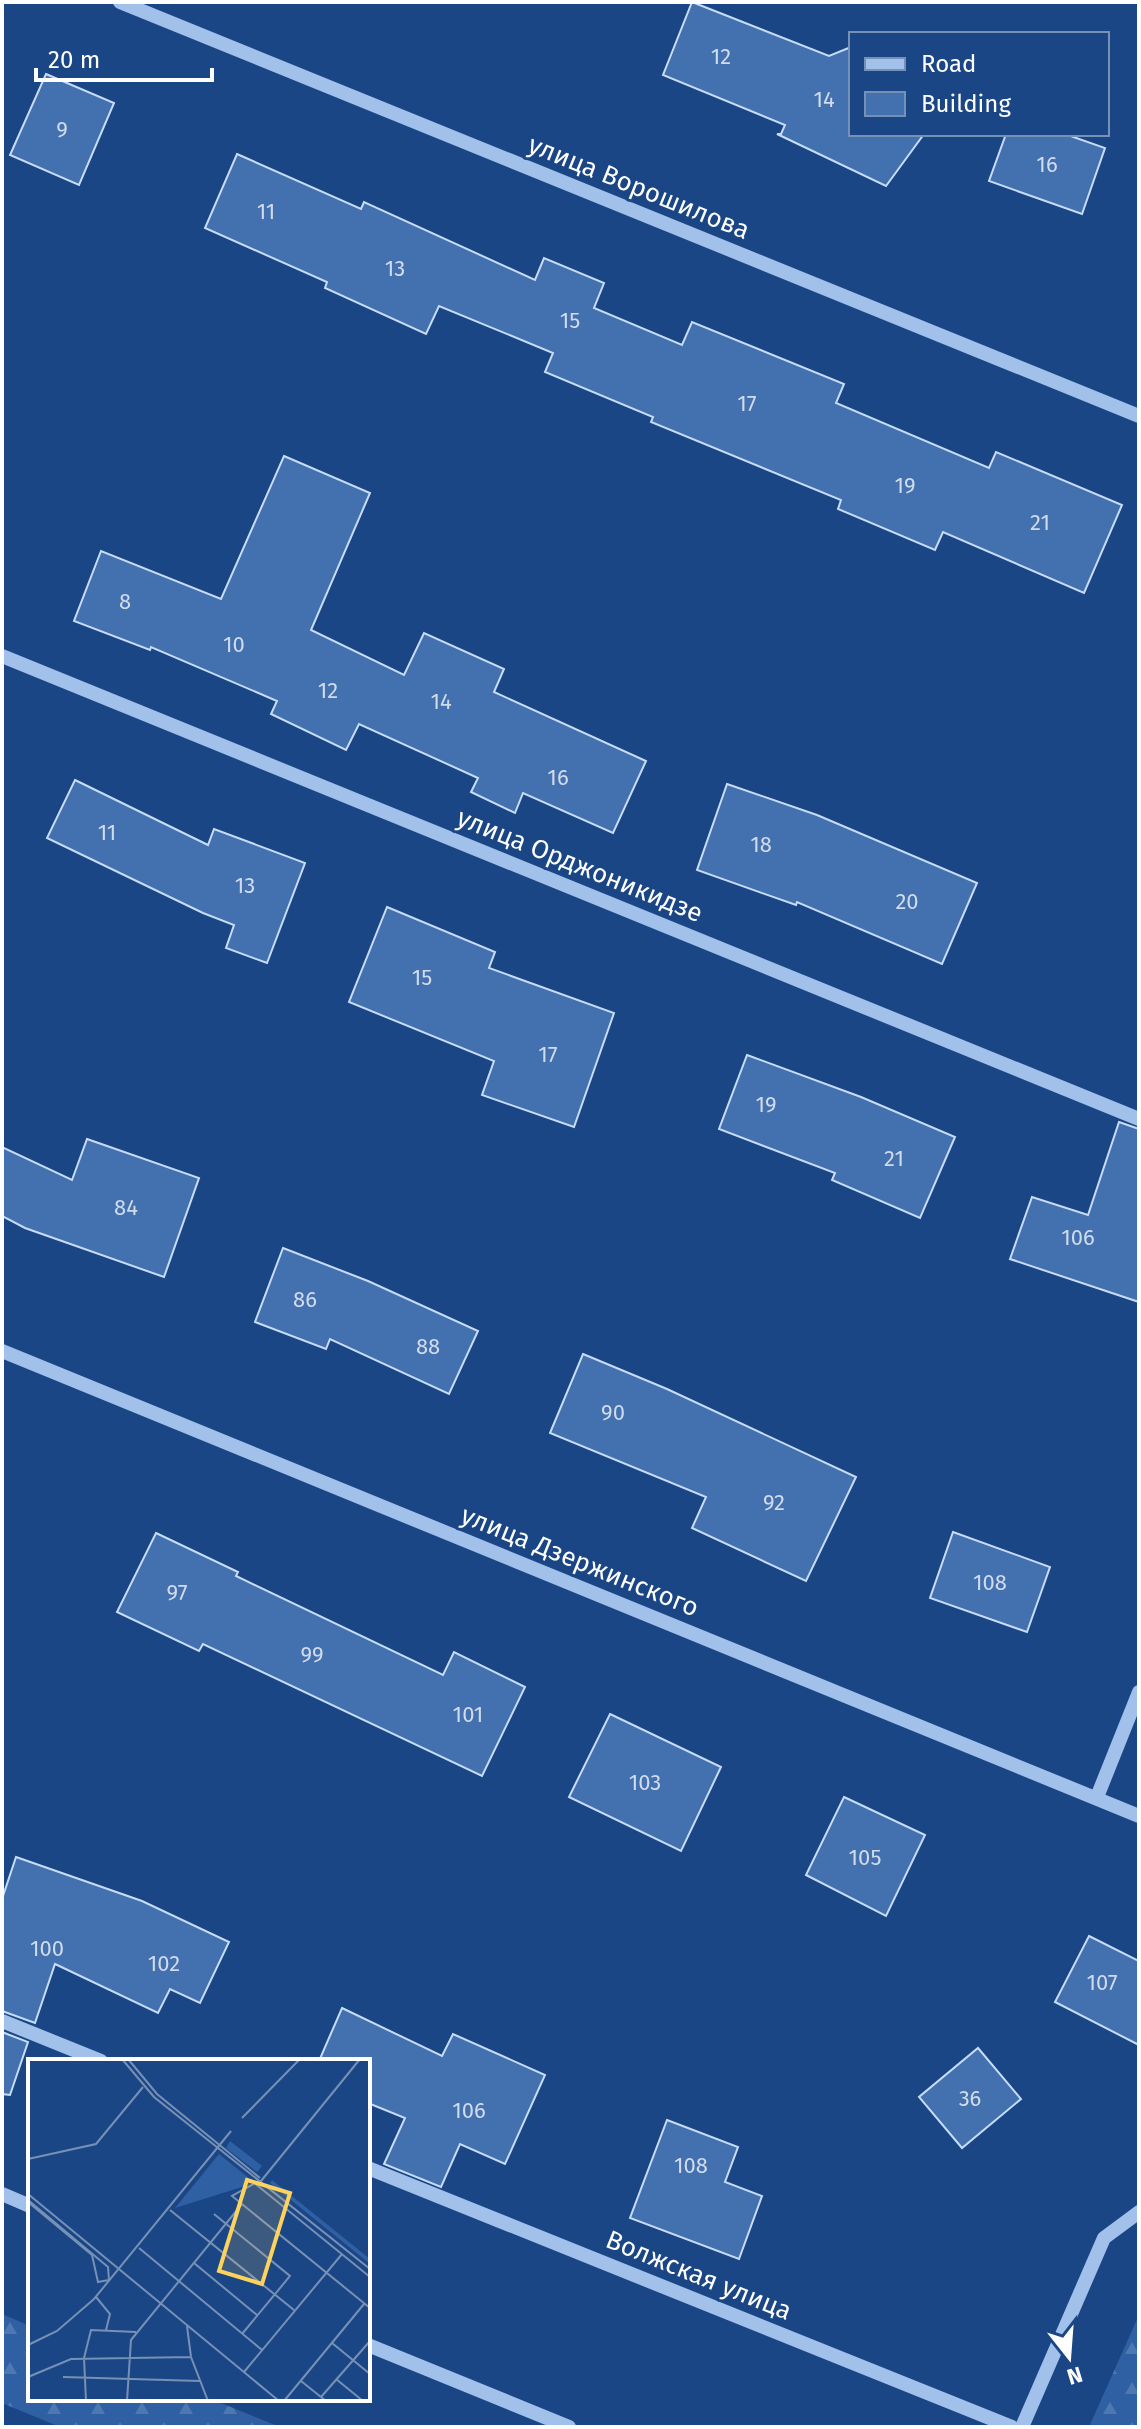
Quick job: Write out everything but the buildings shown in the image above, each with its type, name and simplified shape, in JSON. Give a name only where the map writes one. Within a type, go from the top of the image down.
[{"type":"street","name":"улица Ворошилова","points":[[120,2],[1139,416]]},
{"type":"street","name":"улица Орджоникидзе","points":[[2,656],[1139,1119]]},
{"type":"street","name":"улица Дзержинского","points":[[2,1351],[1139,1816]]},
{"type":"street","points":[[1097,1797],[1139,1692]]},
{"type":"street","points":[[2,2021],[96,2059]]},
{"type":"street","name":"Волжская улица","points":[[370,2169],[1012,2427]]},
{"type":"street","points":[[2,2194],[28,2205]]},
{"type":"street","points":[[1022,2427],[1104,2238],[1139,2212]]},
{"type":"street","points":[[370,2346],[569,2427]]},
{"type":"green space","points":[[2,2314],[28,2325],[28,2401],[216,2401],[280,2427],[60,2427],[2,2403]]},
{"type":"green space","points":[[1139,2315],[1139,2427],[1089,2427]]}]
